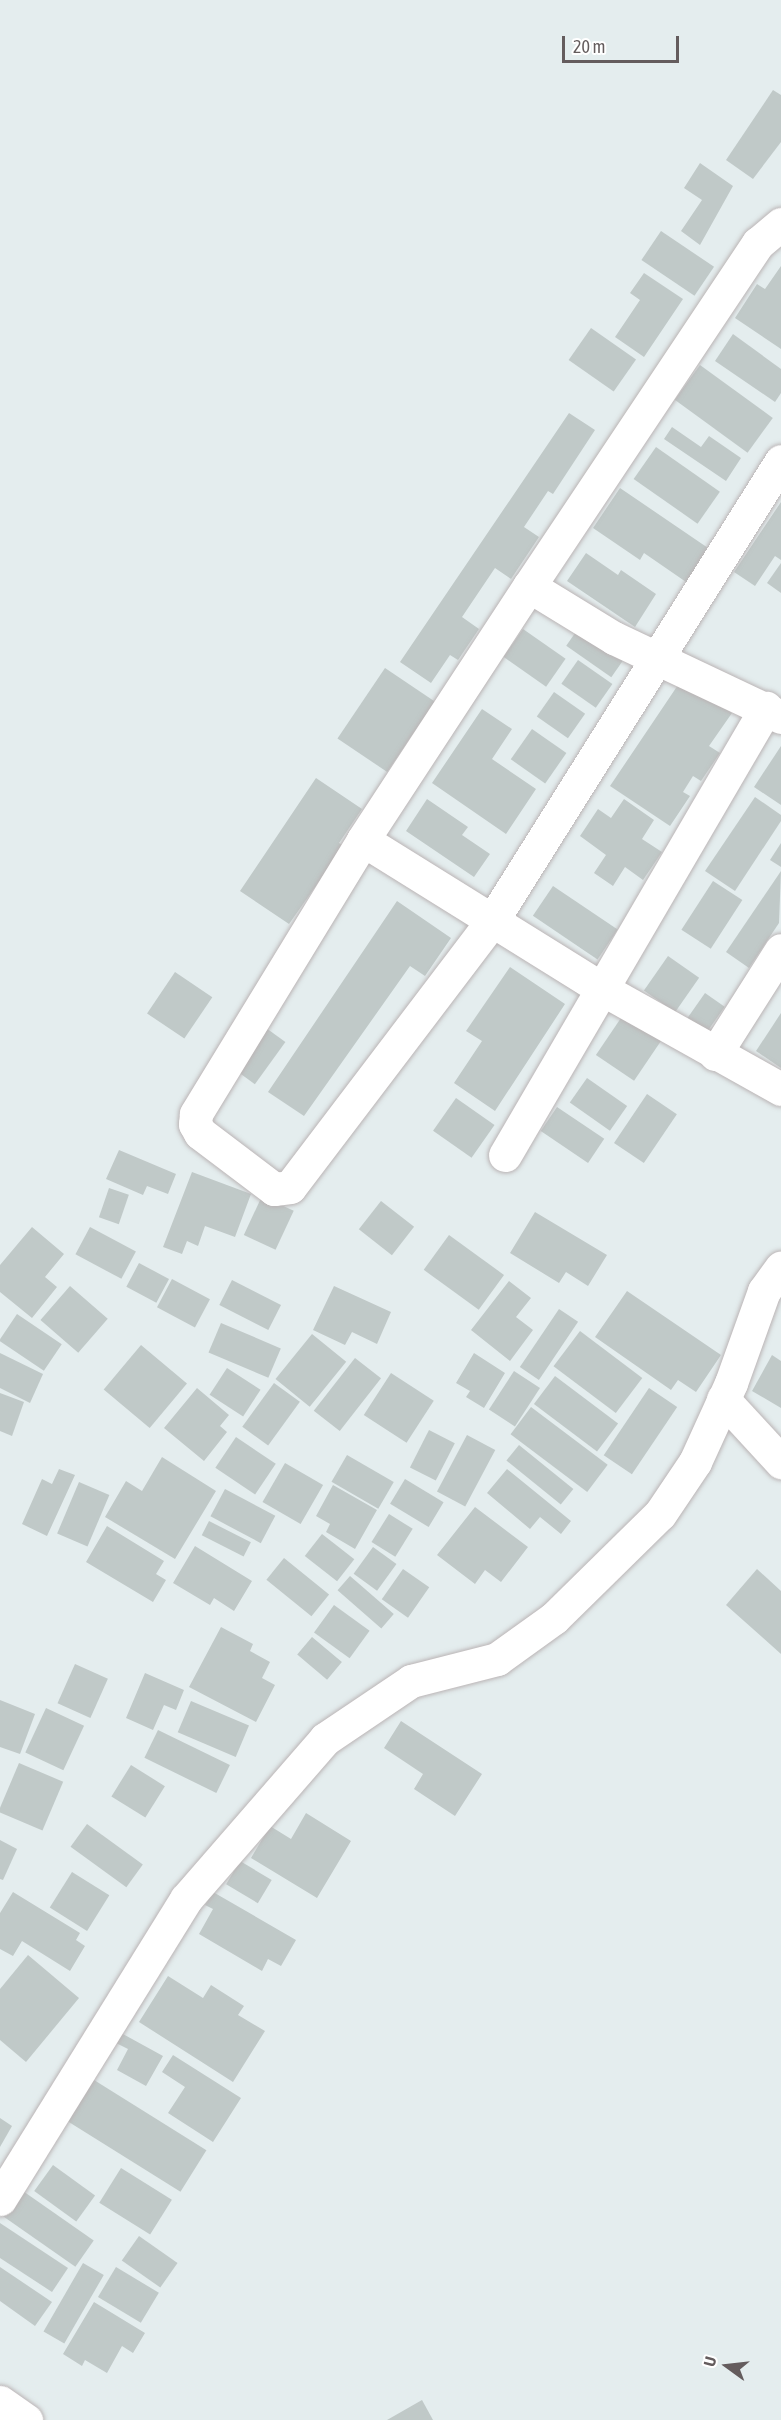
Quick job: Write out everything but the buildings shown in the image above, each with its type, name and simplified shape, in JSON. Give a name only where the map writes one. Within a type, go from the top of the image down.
[{"type":"street","points":[[781,225],[758,243],[529,586],[363,840],[196,1114],[195,1124],[200,1133],[267,1186],[290,1187],[492,921],[660,658],[781,461]]},
{"type":"street","points":[[505,1155],[602,989],[774,712],[614,638],[529,586]]},
{"type":"street","points":[[363,840],[602,989],[781,1089]]},
{"type":"street","points":[[715,1054],[781,951]]},
{"type":"street","points":[[0,2199],[186,1899],[325,1739],[411,1681],[497,1659],[554,1618],[660,1514],[695,1462],[723,1399],[764,1292],[781,1268]]},
{"type":"street","points":[[723,1399],[781,1462]]},
{"type":"street","points":[[0,2402],[26,2420]]}]
